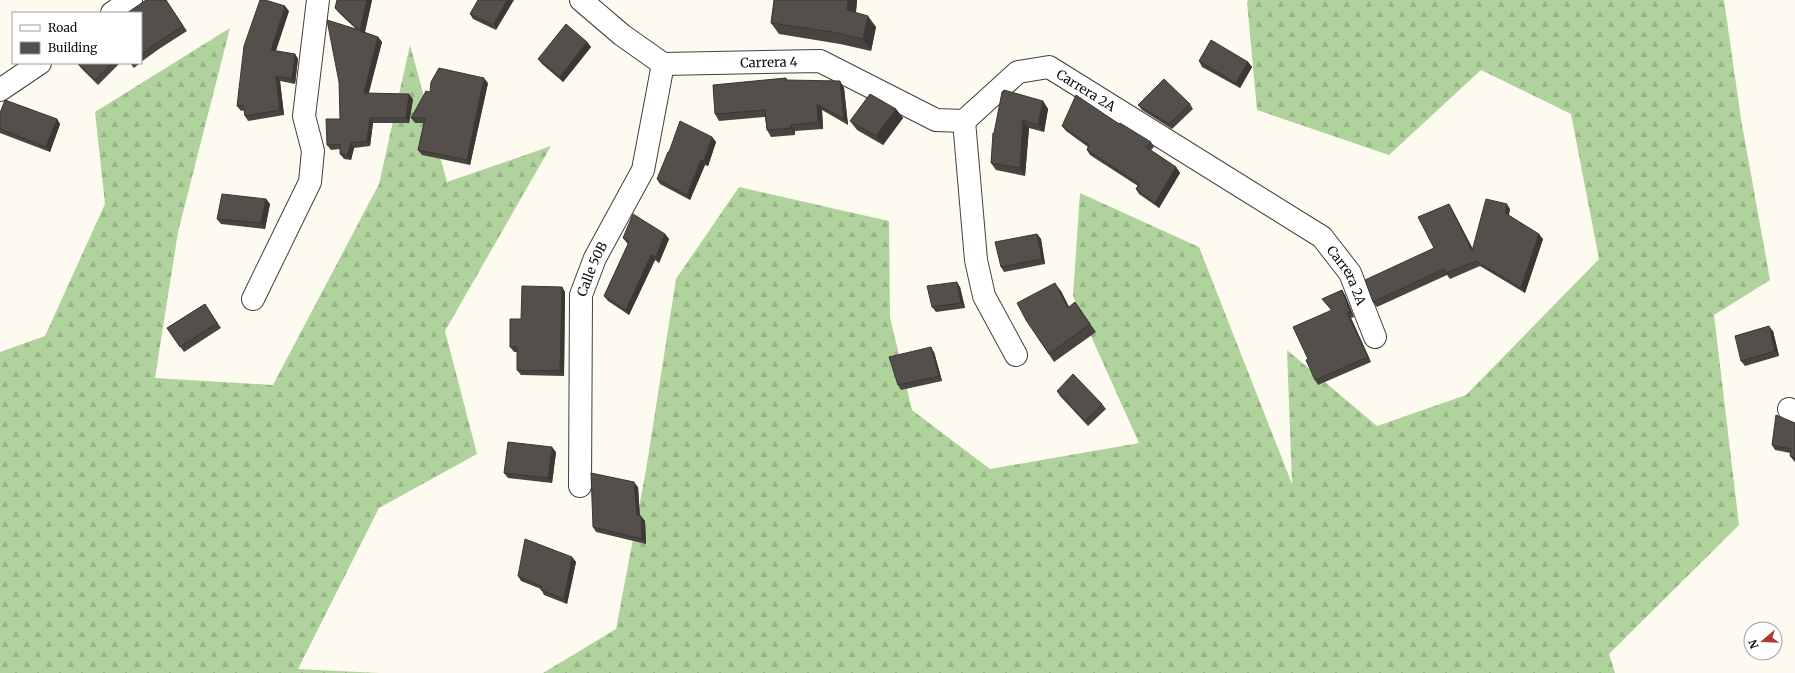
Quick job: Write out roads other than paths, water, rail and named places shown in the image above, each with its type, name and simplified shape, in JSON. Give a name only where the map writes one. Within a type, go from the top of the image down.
[{"type":"street","points":[[113,12],[131,0]]},
{"type":"street","points":[[253,299],[310,182],[313,151],[304,116],[318,0]]},
{"type":"street","points":[[581,0],[622,35],[663,64]]},
{"type":"street","name":"Carrera 4","points":[[663,64],[820,61],[936,120],[964,121]]},
{"type":"street","points":[[0,90],[39,64]]},
{"type":"street","name":"Calle 50B","points":[[580,486],[581,295],[595,258],[643,170],[663,64]]},
{"type":"street","name":"Carrera 2A","points":[[964,121],[1018,72],[1049,67],[1322,237],[1350,273],[1375,337]]},
{"type":"street","points":[[964,121],[976,260],[982,288],[984,296],[1016,355]]}]
